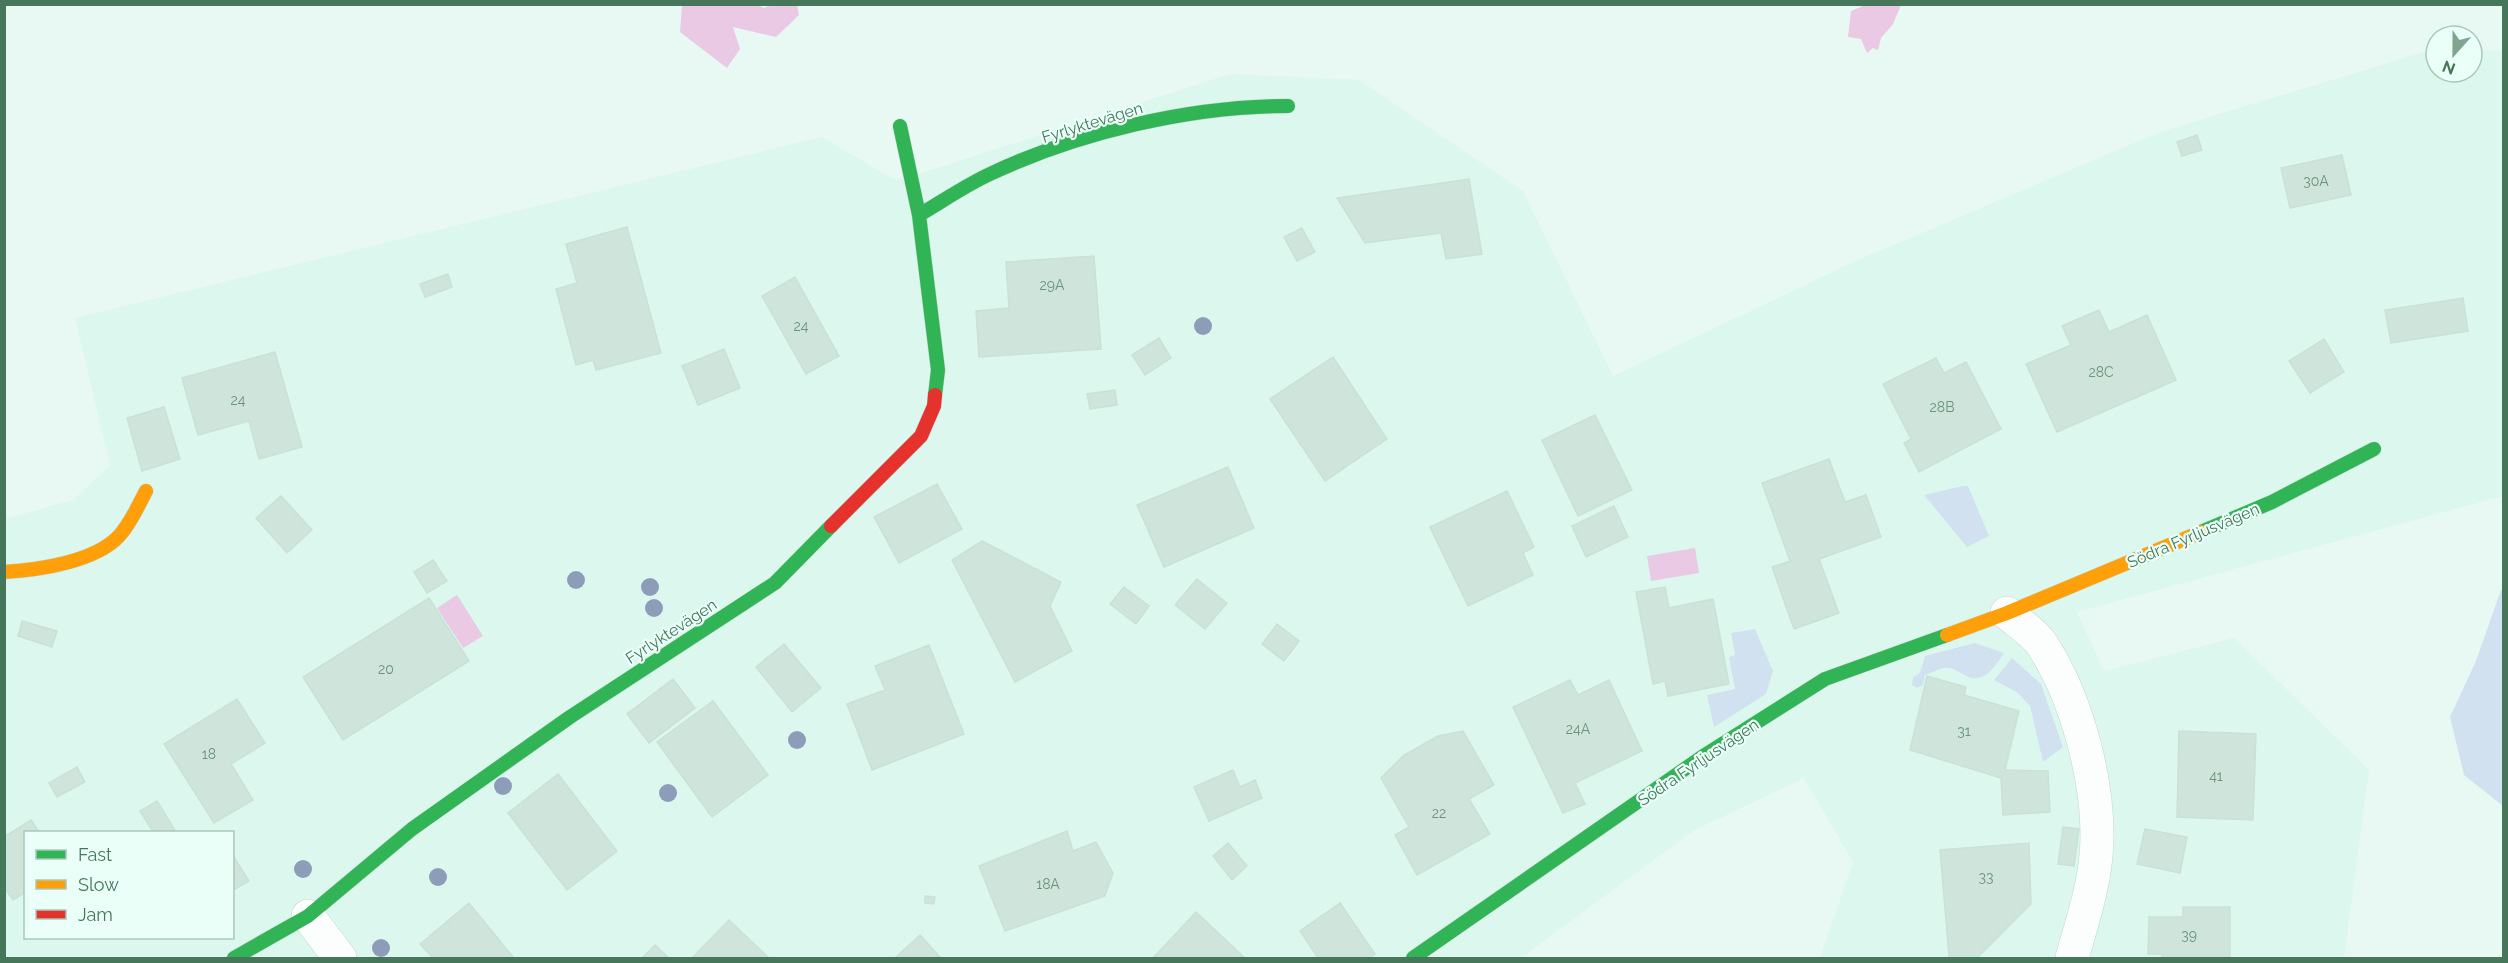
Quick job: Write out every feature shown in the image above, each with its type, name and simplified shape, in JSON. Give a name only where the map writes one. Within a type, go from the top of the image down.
[{"type":"street","name":"Fyrlyktevägen","points":[[919,215],[980,179],[1038,155],[1107,132],[1189,112],[1244,105],[1288,106]]},
{"type":"street","name":"Fyrlyktevägen","points":[[234,958],[308,915],[412,829],[570,717],[775,583],[921,436],[934,406],[938,370],[919,215],[900,126]]},
{"type":"street","name":"Södra Fyrljusvägen","points":[[1413,958],[1702,757],[1825,679],[2007,613],[2272,502],[2374,449]]},
{"type":"street","points":[[4,572],[19,572],[85,556],[113,542],[132,519],[146,491]]},
{"type":"street","points":[[2007,613],[2039,641],[2056,671],[2079,728],[2090,767],[2098,820],[2096,859],[2072,958]]},
{"type":"street","points":[[308,915],[340,958]]},
{"type":"shaded area","points":[[755,4],[764,8],[772,5],[797,5],[799,15],[776,37],[733,27],[740,49],[727,68],[680,32],[682,5]]},
{"type":"shaded area","points":[[1868,4],[1901,5],[1893,24],[1881,38],[1878,50],[1873,48],[1867,53],[1861,39],[1848,37],[1851,11]]},
{"type":"shaded area","points":[[2484,50],[2503,51],[2503,496],[2077,612],[2104,671],[2234,638],[2369,770],[2344,958],[1820,958],[1853,862],[1804,778],[1693,831],[1521,958],[5,958],[5,519],[73,500],[110,465],[75,318],[822,137],[897,181],[1230,74],[1359,80],[1523,191],[1613,376],[1858,260],[2160,132],[2424,52],[2424,84],[2484,84]]},
{"type":"shaded area","points":[[1968,486],[1989,536],[1967,547],[1924,495]]},
{"type":"shaded area","points":[[1695,548],[1699,573],[1651,581],[1647,556]]},
{"type":"shaded area","points":[[2504,589],[2503,806],[2464,775],[2450,717],[2476,661],[2501,590]]},
{"type":"shaded area","points":[[457,595],[483,636],[463,648],[437,608]]},
{"type":"shaded area","points":[[1755,629],[1773,671],[1766,694],[1714,727],[1707,695],[1735,689],[1729,657],[1735,655],[1731,633]]},
{"type":"shaded area","points":[[1975,643],[2004,653],[1984,676],[1972,678],[1953,669],[1944,668],[1925,675],[1923,685],[1917,688],[1912,685],[1913,677],[1920,673],[1925,656]]},
{"type":"shaded area","points":[[2012,658],[2041,684],[2063,747],[2043,762],[2030,706],[2018,693],[1994,680]]},
{"type":"building","points":[[2197,135],[2202,150],[2182,156],[2177,142]]},
{"type":"building","points":[[2342,155],[2351,195],[2290,208],[2281,168]]},
{"type":"building","points":[[1469,179],[1482,254],[1446,259],[1441,233],[1365,243],[1337,198]]},
{"type":"building","points":[[627,227],[661,353],[596,370],[593,360],[576,365],[556,289],[577,283],[566,244]]},
{"type":"building","points":[[1302,228],[1315,252],[1297,261],[1284,237]]},
{"type":"building","points":[[1094,256],[1101,349],[979,357],[976,311],[1009,308],[1006,262]]},
{"type":"building","points":[[448,274],[452,287],[425,297],[420,284]]},
{"type":"building","points":[[795,277],[839,356],[806,374],[762,296]]},
{"type":"building","points":[[2463,298],[2468,331],[2391,343],[2385,310]]},
{"type":"building","points":[[2099,310],[2109,332],[2147,315],[2176,380],[2057,432],[2026,364],[2071,345],[2062,326]]},
{"type":"building","points":[[1159,338],[1171,358],[1145,375],[1132,355]]},
{"type":"building","points":[[2324,339],[2344,372],[2310,393],[2289,361]]},
{"type":"building","points":[[724,349],[740,388],[698,405],[682,366]]},
{"type":"building","points":[[275,352],[302,447],[259,459],[249,421],[198,435],[182,378]]},
{"type":"building","points":[[1333,357],[1387,439],[1325,481],[1270,399]]},
{"type":"building","points":[[1936,358],[1944,373],[1966,362],[2001,429],[1919,472],[1904,443],[1911,439],[1883,384]]},
{"type":"building","points":[[1115,390],[1117,405],[1090,409],[1087,394]]},
{"type":"building","points":[[164,407],[180,459],[142,471],[127,418]]},
{"type":"building","points":[[1595,415],[1632,490],[1578,516],[1542,440]]},
{"type":"building","points":[[1829,459],[1845,502],[1866,495],[1881,537],[1819,559],[1839,613],[1794,629],[1772,567],[1790,561],[1762,483]]},
{"type":"building","points":[[1228,467],[1254,528],[1164,567],[1137,505]]},
{"type":"building","points":[[937,484],[962,529],[899,563],[874,517]]},
{"type":"building","points":[[1507,491],[1534,547],[1523,553],[1533,575],[1468,606],[1430,527]]},
{"type":"building","points":[[281,496],[312,530],[287,553],[256,518]]},
{"type":"building","points":[[1614,506],[1628,537],[1586,557],[1572,526]]},
{"type":"building","points":[[982,541],[1061,582],[1050,606],[1072,651],[1015,682],[952,560]]},
{"type":"building","points":[[433,560],[447,581],[427,593],[414,572]]},
{"type":"building","points":[[1197,579],[1227,603],[1205,629],[1175,605]]},
{"type":"building","points":[[1124,587],[1149,606],[1136,624],[1110,604]]},
{"type":"building","points":[[1665,587],[1669,608],[1713,599],[1729,684],[1668,696],[1665,681],[1653,684],[1636,592]]},
{"type":"building","points":[[429,598],[469,661],[343,740],[303,677]]},
{"type":"building","points":[[22,621],[57,631],[52,647],[18,636]]},
{"type":"building","points":[[1277,624],[1299,641],[1284,661],[1262,644]]},
{"type":"building","points":[[784,644],[821,688],[792,712],[756,667]]},
{"type":"building","points":[[929,645],[964,734],[872,770],[847,704],[885,690],[875,666]]},
{"type":"building","points":[[1927,676],[1966,687],[1964,695],[2019,711],[2005,770],[2048,771],[2050,812],[2003,815],[2001,778],[1910,750]]},
{"type":"building","points":[[673,679],[695,708],[649,743],[627,714]]},
{"type":"building","points":[[1570,680],[1578,695],[1609,680],[1642,751],[1575,783],[1585,804],[1563,813],[1513,707]]},
{"type":"building","points":[[237,699],[265,743],[231,764],[253,800],[214,823],[164,744]]},
{"type":"building","points":[[713,701],[768,775],[712,817],[657,742]]},
{"type":"building","points":[[1463,731],[1494,785],[1469,799],[1490,834],[1417,875],[1395,835],[1409,827],[1381,778],[1404,755],[1438,736]]},
{"type":"building","points":[[2179,731],[2256,734],[2253,820],[2177,817]]},
{"type":"building","points":[[77,767],[85,782],[57,797],[49,783]]},
{"type":"building","points":[[1233,770],[1240,787],[1255,780],[1262,798],[1209,821],[1194,787]]},
{"type":"building","points":[[558,774],[617,851],[567,890],[508,813]]},
{"type":"building","points":[[157,801],[175,831],[152,831],[140,811]]},
{"type":"building","points":[[31,820],[38,831],[24,831],[24,893],[13,900],[4,887],[4,837]]},
{"type":"building","points":[[2063,827],[2079,829],[2074,866],[2058,864]]},
{"type":"building","points":[[2145,829],[2187,837],[2180,873],[2137,864]]},
{"type":"building","points":[[1067,831],[1073,851],[1096,842],[1113,873],[1105,896],[1005,931],[979,866]]},
{"type":"building","points":[[1228,843],[1247,866],[1232,880],[1213,856]]},
{"type":"building","points":[[2029,843],[2031,904],[1979,956],[1949,956],[1940,850]]},
{"type":"building","points":[[234,857],[249,881],[234,890]]},
{"type":"building","points":[[925,896],[935,897],[934,904],[925,903]]},
{"type":"building","points":[[469,903],[514,958],[433,958],[420,944]]},
{"type":"building","points":[[1340,903],[1375,954],[1369,958],[1318,958],[1300,931]]},
{"type":"building","points":[[2183,907],[2230,907],[2230,958],[2162,958],[2162,954],[2148,954],[2149,917],[2183,917]]},
{"type":"building","points":[[1196,912],[1245,958],[1153,958]]},
{"type":"building","points":[[729,920],[769,958],[692,958]]},
{"type":"building","points":[[920,935],[941,958],[895,958]]},
{"type":"building","points":[[655,945],[669,958],[642,958]]},
{"type":"traffic: fast","points":[[919,215],[990,174],[1024,159],[1098,134],[1175,116],[1251,107],[1288,106]]},
{"type":"traffic: fast","points":[[900,126],[919,215],[938,370],[935,395]]},
{"type":"traffic: fast","points":[[2201,532],[2272,502],[2374,449]]},
{"type":"traffic: fast","points":[[234,958],[308,916],[412,829],[570,717],[775,583],[831,526]]},
{"type":"traffic: fast","points":[[1413,958],[1702,757],[1825,679],[1947,635]]},
{"type":"traffic: slow","points":[[4,572],[65,563],[109,545],[123,531],[146,491]]},
{"type":"traffic: slow","points":[[1947,635],[2007,613],[2201,532]]},
{"type":"traffic: jam","points":[[831,526],[921,436],[934,406],[935,395]]}]
